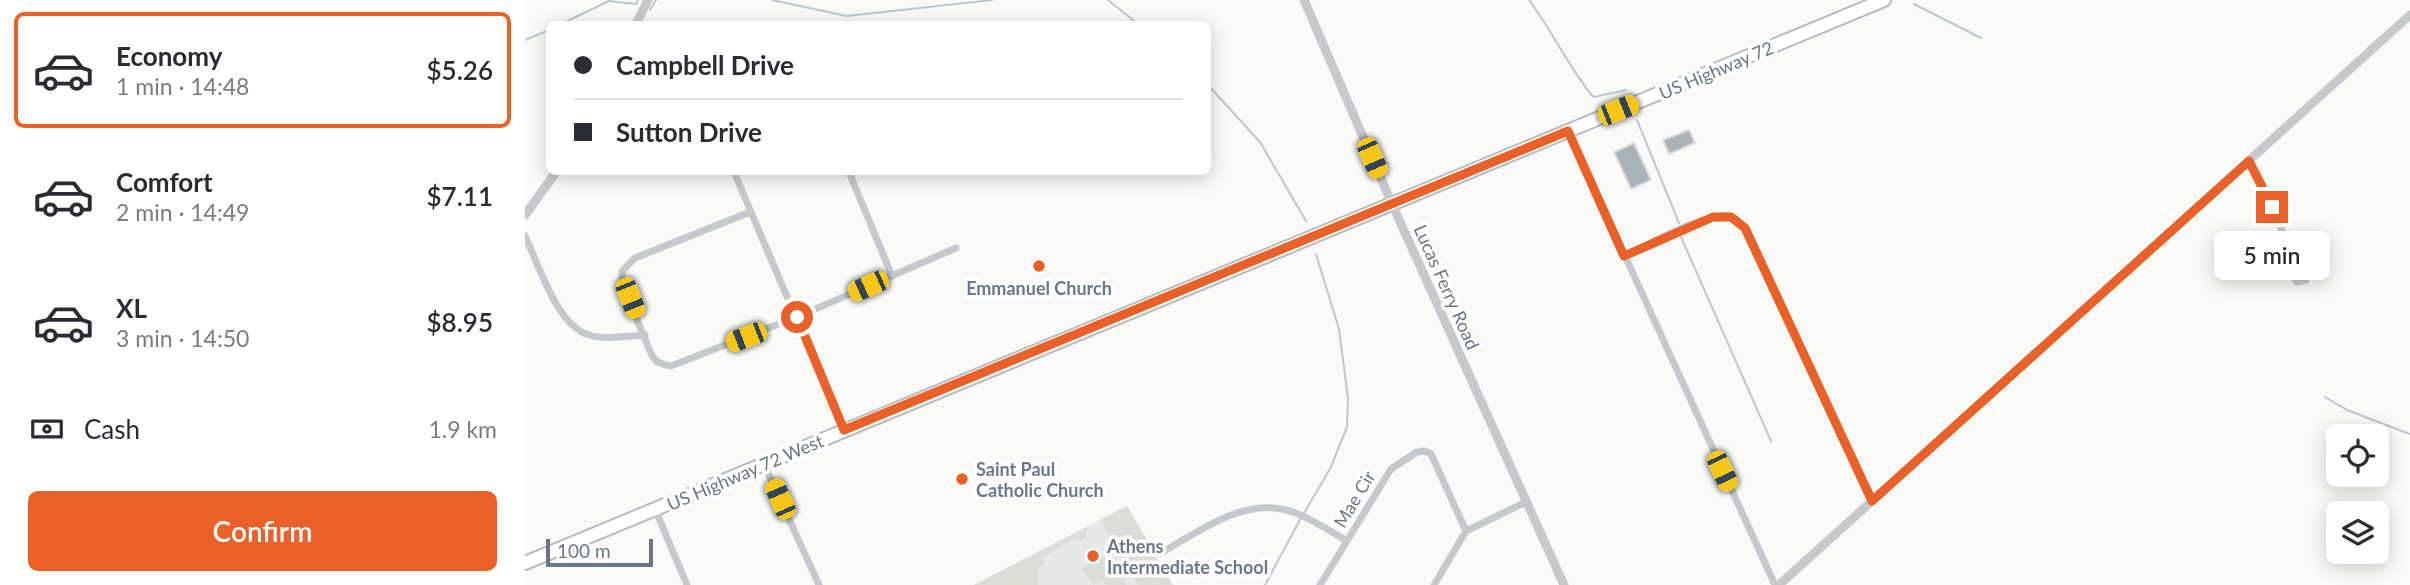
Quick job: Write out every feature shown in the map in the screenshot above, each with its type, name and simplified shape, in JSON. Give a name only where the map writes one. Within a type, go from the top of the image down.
[{"type":"highway","name":"US Highway 72","points":[[1392,204],[1884,0]]},
{"type":"highway","name":"US Highway 72 West","points":[[525,562],[1392,204]]},
{"type":"street","points":[[638,21],[648,0]]},
{"type":"street","name":"Lucas Ferry Road","points":[[1304,0],[1392,204],[1564,585]]},
{"type":"street","points":[[1568,131],[1777,585],[2410,15]]},
{"type":"street","points":[[2249,161],[2262,183],[2291,252]]},
{"type":"street","points":[[525,215],[554,175]]},
{"type":"street","points":[[735,175],[844,430]]},
{"type":"street","points":[[850,175],[892,276]]},
{"type":"street","points":[[750,212],[627,263],[622,271],[622,279],[655,359],[671,366],[797,317],[956,247]]},
{"type":"street","points":[[1624,256],[1713,217],[1731,217],[1739,221],[1753,243],[1872,501]]},
{"type":"street","points":[[525,236],[563,316],[575,328],[590,335],[645,335]]},
{"type":"street","name":"Mae Cir","points":[[1320,585],[1391,469],[1402,460],[1425,451],[1431,454],[1466,531]]},
{"type":"street","points":[[764,464],[818,585]]},
{"type":"street","points":[[1434,585],[1466,531],[1526,502]]},
{"type":"street","points":[[1161,553],[1220,520],[1246,510],[1273,507],[1298,514],[1347,541]]},
{"type":"street","points":[[655,509],[687,585]]},
{"type":"shaded area","name":"Athens Intermediate School","points":[[1127,506],[1172,585],[974,585],[1088,526]]},
{"type":"shaded area","points":[[1127,506],[1173,585],[1138,585],[1100,520]]},
{"type":"shaded area","points":[[1088,526],[1086,538],[1080,541],[1076,537],[1042,559],[1045,564],[1039,569],[1039,585],[974,585]]},
{"type":"shaded area","points":[[1099,558],[1113,563],[1127,585],[1106,585],[1103,581],[1093,585],[1082,569]]},
{"type":"building","points":[[1689,130],[1695,143],[1669,154],[1663,140]]},
{"type":"building","points":[[1634,143],[1651,180],[1631,189],[1614,152]]},
{"type":"waterway","points":[[567,21],[609,1],[636,4],[638,0]]},
{"type":"waterway","points":[[650,10],[656,0]]},
{"type":"waterway","points":[[772,0],[847,16],[992,0]]},
{"type":"waterway","points":[[1108,0],[1134,21]]},
{"type":"waterway","points":[[1529,0],[1594,97],[1626,90]]},
{"type":"waterway","points":[[1914,4],[1981,38]]},
{"type":"waterway","points":[[525,40],[546,31]]},
{"type":"waterway","points":[[1211,88],[1260,142],[1306,221]]},
{"type":"waterway","points":[[1637,120],[1679,223]]},
{"type":"waterway","points":[[1681,237],[1771,441]]},
{"type":"waterway","points":[[1304,513],[1330,469],[1347,427],[1348,398],[1339,329],[1316,254]]},
{"type":"waterway","points":[[2325,397],[2347,410],[2410,434]]},
{"type":"waterway","points":[[1265,585],[1301,518]]},
{"type":"place","name":"Emmanuel Church","points":[[1039,266]]},
{"type":"place","name":"Saint Paul Catholic Church","points":[[962,479]]},
{"type":"place","name":"Athens Intermediate School","points":[[1093,556]]},
{"type":"route","points":[[797,317],[844,430],[1568,131],[1624,256],[1713,217],[1731,217],[1745,228],[1872,501],[2249,161],[2272,207]]}]
